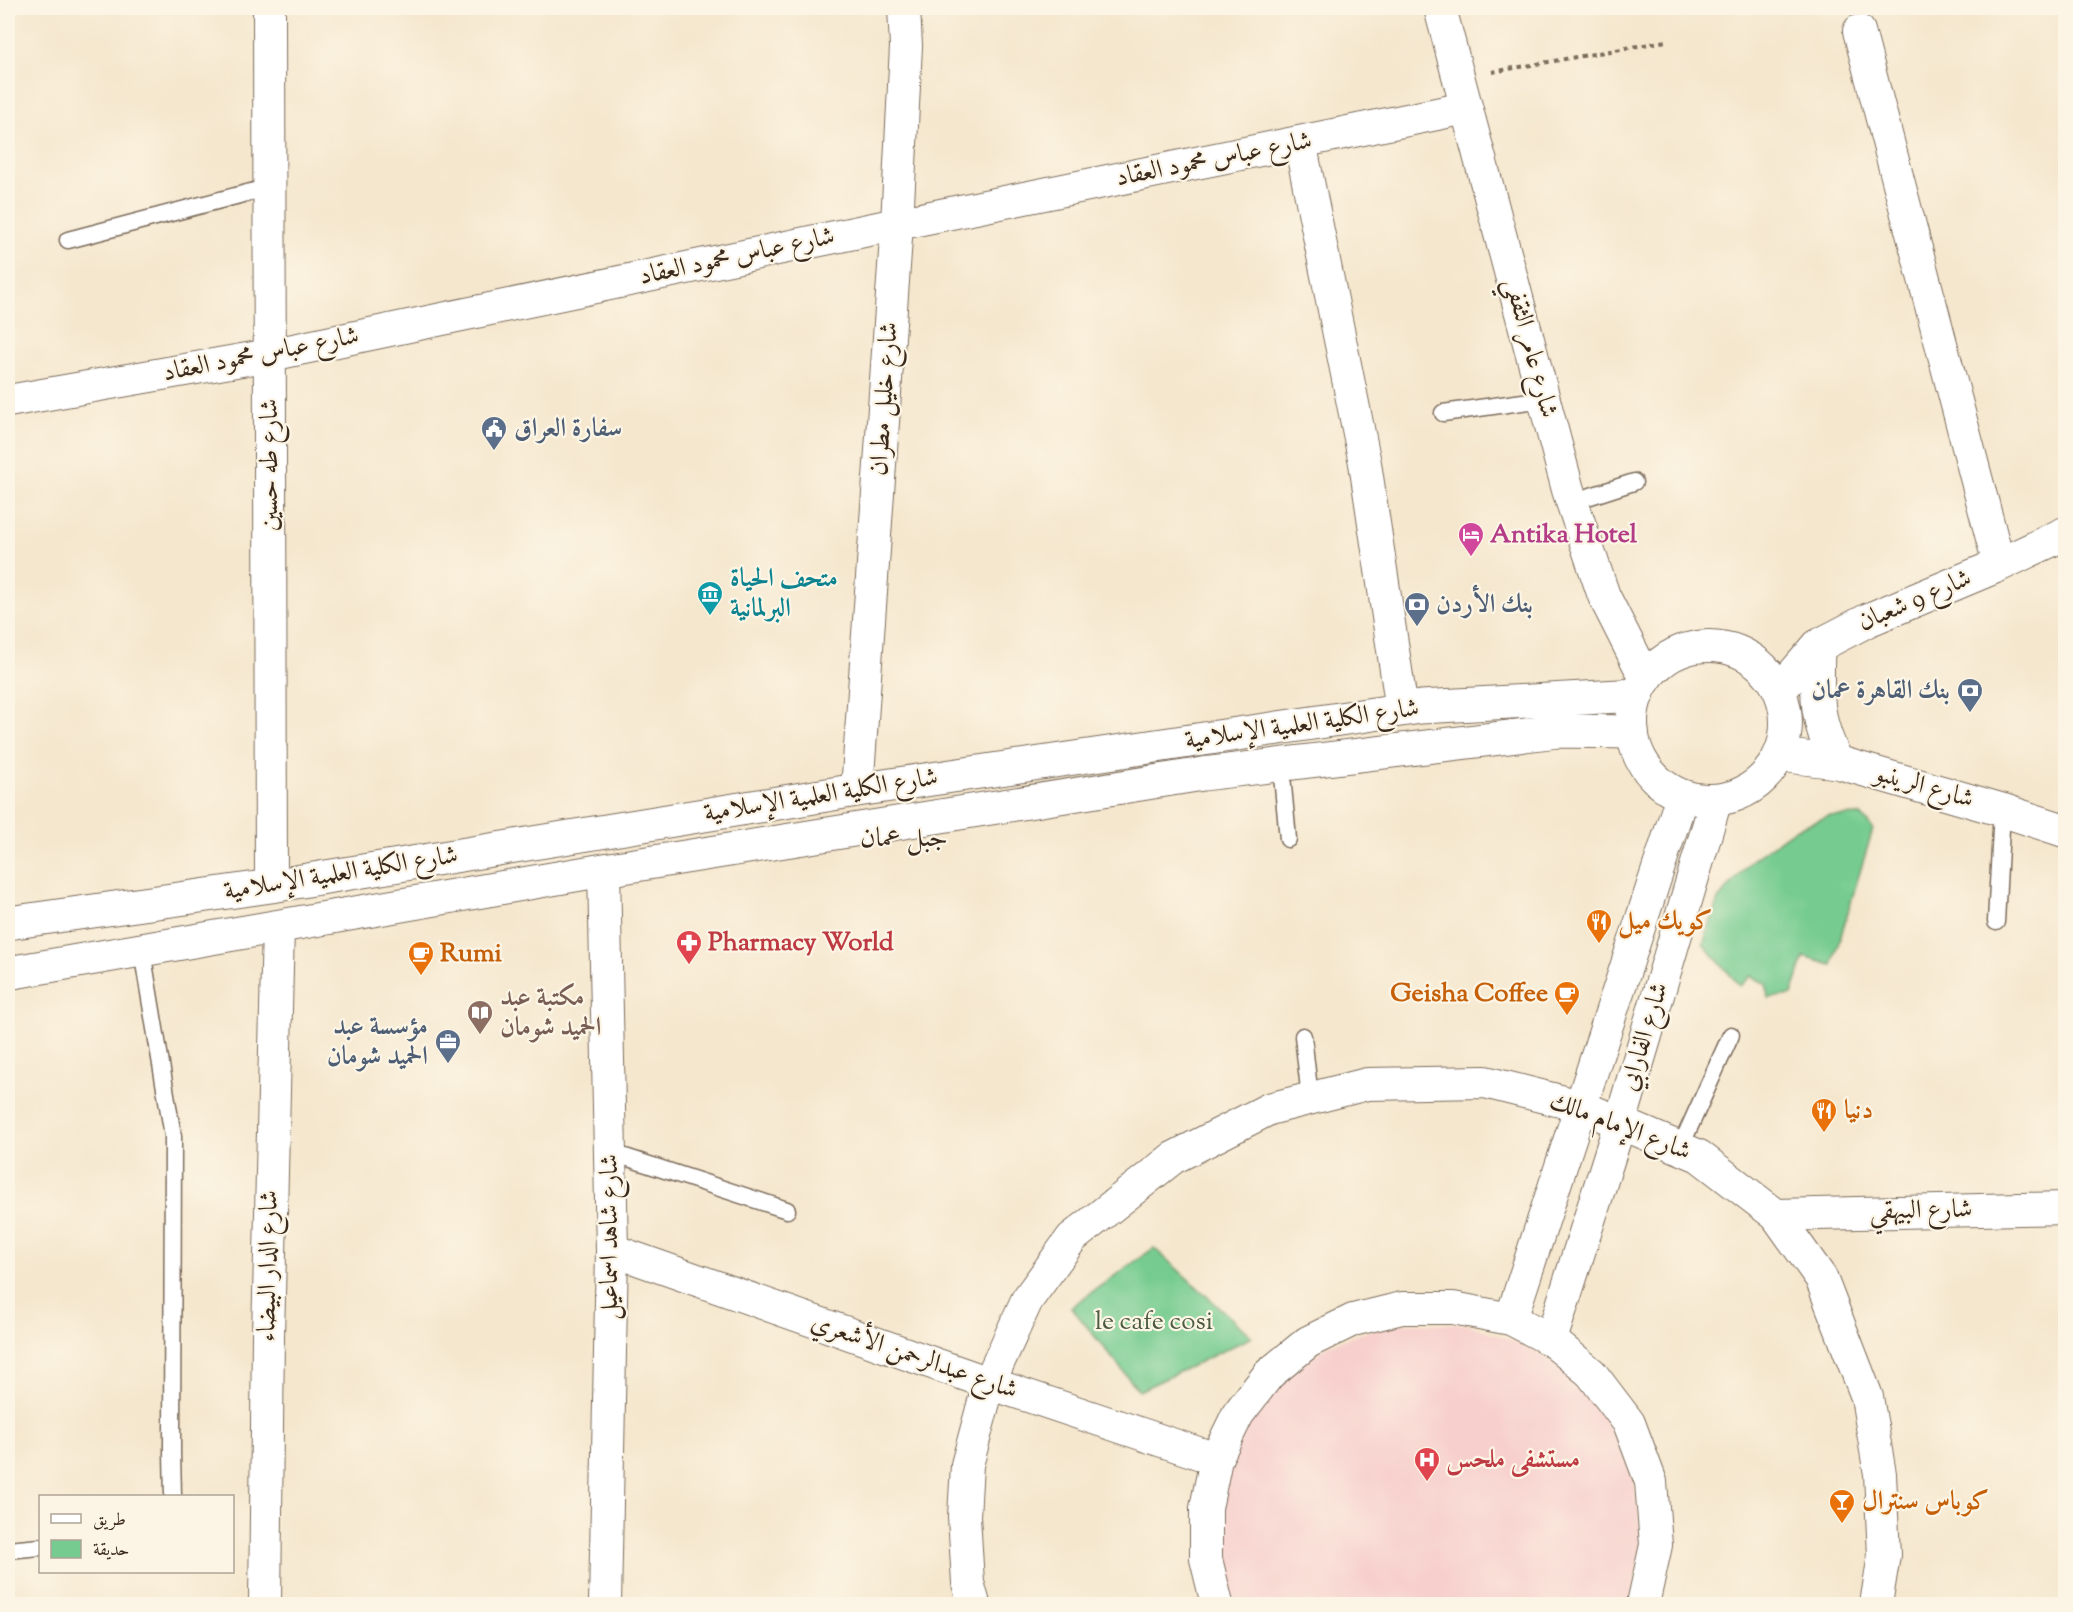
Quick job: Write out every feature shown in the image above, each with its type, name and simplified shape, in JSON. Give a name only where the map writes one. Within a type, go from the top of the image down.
[{"type":"main road","name":"شارع 9 شعبان","points":[[1780,690],[1818,646],[1868,620],[1999,565],[2066,533]]},
{"type":"main road","points":[[1818,646],[1817,701],[1825,740],[1837,762]]},
{"type":"main road","name":"شارع الكلية العلمية الإسلامية","points":[[8,923],[270,886],[856,790],[1421,707],[1642,687]]},
{"type":"main road","name":"شارع الكلية العلمية الإسلامية","points":[[8,973],[604,870],[1203,774],[1558,731],[1632,732]]},
{"type":"main road","name":"شارع الرينبو","points":[[1780,754],[1837,762],[2066,831]]},
{"type":"street","name":"شارع طه حسين","points":[[269,8],[270,886]]},
{"type":"street","name":"شارع خليل مطران","points":[[856,790],[897,224],[906,46],[904,8]]},
{"type":"street","name":"شارع عامر الثقفي","points":[[1440,8],[1572,502],[1604,597],[1642,687]]},
{"type":"street","points":[[1859,31],[1999,565]]},
{"type":"street","name":"شارع عباس محمود العقاد","points":[[8,401],[270,355],[1466,108]]},
{"type":"street","points":[[1300,142],[1365,463],[1402,710]]},
{"type":"street","points":[[1704,646],[1727,648],[1749,656],[1766,671],[1780,690],[1786,712],[1786,734],[1780,754],[1767,774],[1750,789],[1715,803],[1682,795],[1656,779],[1646,768],[1637,750],[1632,732],[1632,713],[1642,687],[1662,662],[1682,651],[1704,646]]},
{"type":"street","name":"شارع الفارابي","points":[[1511,1319],[1682,795]]},
{"type":"street","name":"شارع الفارابي","points":[[1551,1340],[1620,1123],[1715,803]]},
{"type":"street","name":"شارع شاهد اسماعيل","points":[[604,870],[612,1250],[605,1605]]},
{"type":"street","name":"شارع الدار البيضاء","points":[[265,1605],[268,1336],[278,927]]},
{"type":"street","name":"شارع الإمام مالك","points":[[974,1605],[968,1583],[964,1516],[967,1465],[989,1383],[1027,1300],[1072,1239],[1173,1158],[1269,1109],[1367,1084],[1485,1082],[1580,1106],[1699,1156],[1776,1215],[1821,1278],[1867,1397],[1880,1474],[1884,1555],[1876,1605]]},
{"type":"street","name":"شارع البيهقي","points":[[1776,1215],[2066,1208]]},
{"type":"street","name":"شارع عبدالرحمن الأشعري","points":[[612,1250],[989,1383],[1216,1459]]},
{"type":"street","points":[[1217,1605],[1206,1559],[1206,1508],[1216,1459],[1238,1414],[1269,1374],[1308,1342],[1353,1320],[1402,1308],[1453,1308],[1511,1319],[1551,1340],[1591,1373],[1629,1423],[1651,1482],[1656,1545],[1643,1605]]},
{"type":"lane","points":[[68,240],[270,187]]},
{"type":"lane","points":[[1443,413],[1544,399]]},
{"type":"lane","points":[[1572,502],[1634,482]]},
{"type":"lane","points":[[1281,765],[1288,839]]},
{"type":"lane","points":[[1996,922],[2002,810]]},
{"type":"lane","points":[[142,951],[173,1136],[171,1453],[173,1495]]},
{"type":"lane","points":[[1680,1148],[1731,1035]]},
{"type":"lane","points":[[1303,1036],[1310,1098]]},
{"type":"lane","points":[[610,1152],[787,1210]]},
{"type":"lane","points":[[8,1550],[39,1547]]},
{"type":"path","points":[[1459,78],[1666,41]]},
{"type":"shaded area","name":"مستشفى ملحس","points":[[1392,1323],[1467,1324],[1537,1350],[1594,1398],[1631,1463],[1643,1537],[1630,1604],[1226,1604],[1214,1503],[1235,1439],[1274,1384],[1328,1345]]},
{"type":"green space","points":[[1861,815],[1873,829],[1832,965],[1804,957],[1792,995],[1768,998],[1766,984],[1751,976],[1740,986],[1703,944],[1718,900],[1752,860],[1795,829],[1829,816]]},
{"type":"green space","name":"le cafe cosi","points":[[1154,1248],[1252,1337],[1139,1391],[1071,1307]]},
{"type":"place","name":"سفارة العراق","points":[[494,452]]},
{"type":"place","name":"Antika Hotel","points":[[1471,558]]},
{"type":"place","name":"متحف الحياة البرلمانية","points":[[710,617]]},
{"type":"place","name":"بنك الأردن","points":[[1417,628]]},
{"type":"place","name":"بنك القاهرة عمان","points":[[1970,714]]},
{"type":"place","name":"كويك ميل","points":[[1599,945]]},
{"type":"place","name":"Pharmacy World","points":[[689,966]]},
{"type":"place","name":"Rumi","points":[[421,977]]},
{"type":"place","name":"Geisha Coffee","points":[[1567,1017]]},
{"type":"place","name":"مكتبة عبد الحميد شومان","points":[[480,1036]]},
{"type":"place","name":"مؤسسة عبد الحميد شومان","points":[[448,1065]]},
{"type":"place","name":"دنيا","points":[[1824,1134]]},
{"type":"place","name":"مستشفى ملحس","points":[[1427,1483]]},
{"type":"place","name":"كوباس سنترال","points":[[1842,1525]]},
{"type":"district","name":"جبل عمان","points":[[904,839]]}]
